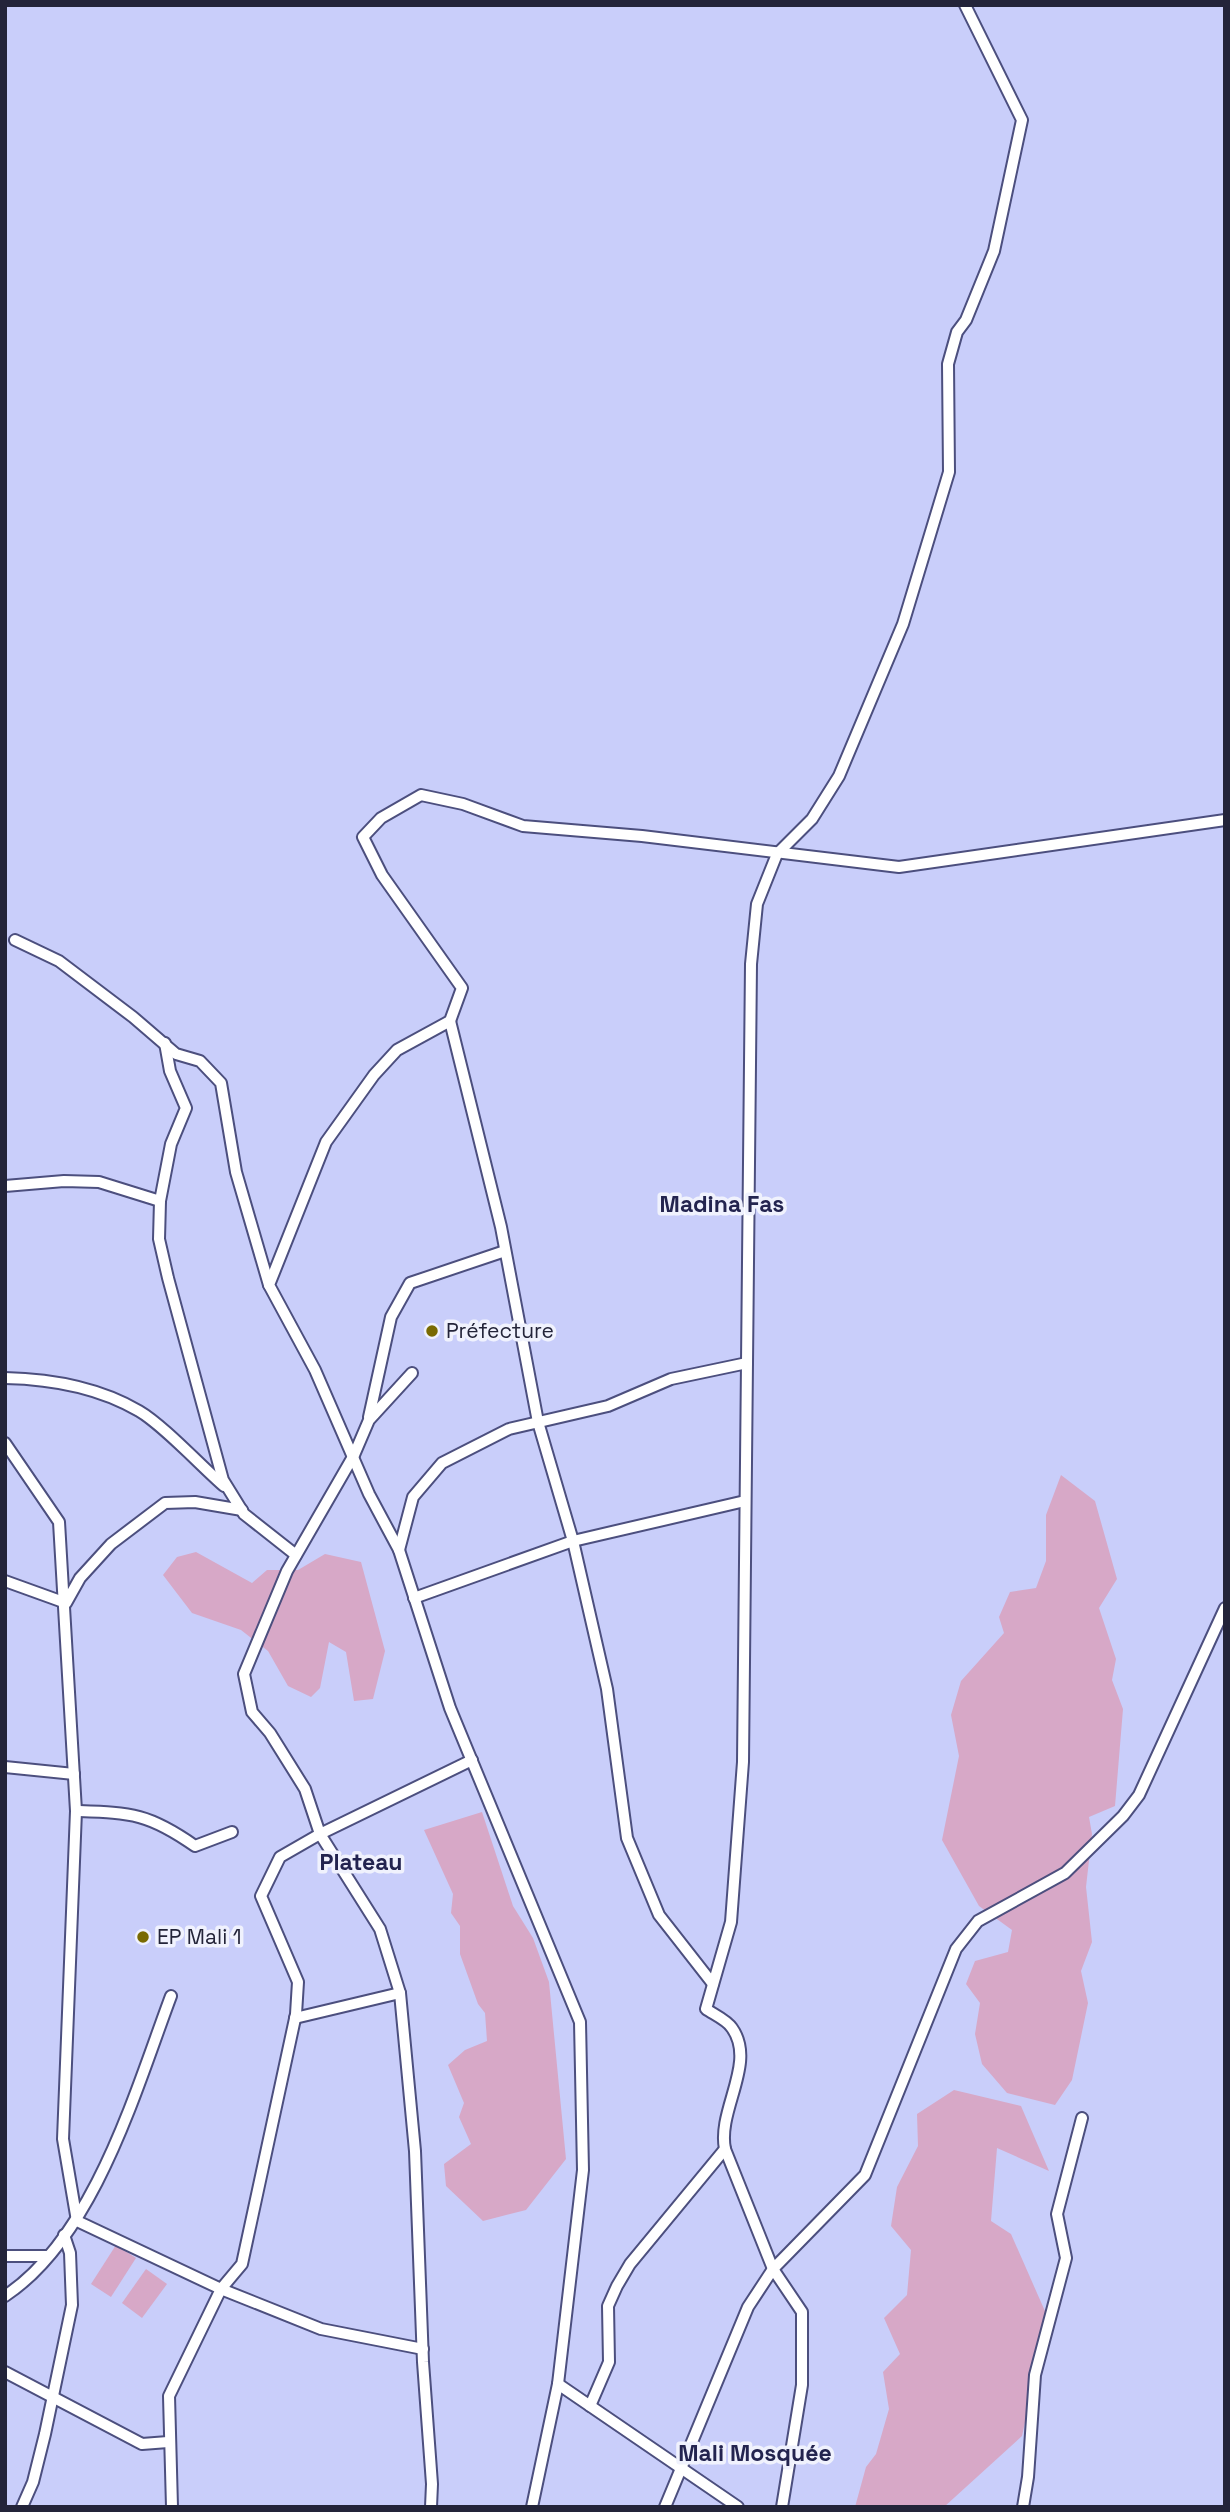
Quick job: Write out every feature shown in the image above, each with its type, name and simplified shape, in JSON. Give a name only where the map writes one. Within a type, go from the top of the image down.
[{"type":"street","points":[[782,2507],[802,2385],[802,2312],[773,2269],[725,2149],[721,2133],[741,2050],[732,2027],[706,2009],[731,1923],[743,1762],[751,964],[757,904],[777,854],[813,819],[839,776],[903,624],[948,472],[948,364],[957,332],[966,320],[994,251],[1022,120],[965,5]]},
{"type":"street","points":[[713,1984],[659,1914],[626,1838],[607,1689],[573,1541],[538,1422],[505,1251],[450,1021],[462,988],[382,875],[363,837],[381,818],[421,795],[463,804],[523,826],[642,835],[777,854],[898,867],[1225,820]]},
{"type":"street","points":[[15,940],[59,961],[176,1054],[200,1061],[220,1083],[236,1172],[268,1285],[315,1370],[369,1494],[399,1550],[450,1708],[580,2022],[583,2170],[558,2384],[532,2507]]},
{"type":"street","points":[[268,1285],[326,1142],[374,1075],[397,1050],[450,1021]]},
{"type":"street","points":[[164,1043],[170,1071],[186,1108],[171,1144],[160,1201],[159,1239],[168,1278],[223,1480],[242,1510],[296,1555]]},
{"type":"street","points":[[5,1186],[64,1181],[99,1182],[160,1201]]},
{"type":"street","points":[[431,2507],[415,2151],[400,1993],[380,1930],[320,1834],[305,1789],[270,1733],[252,1712],[244,1674],[296,1555],[354,1455],[369,1420],[391,1317],[410,1283],[505,1251]]},
{"type":"street","points":[[399,1550],[414,1497],[442,1463],[509,1429],[608,1406],[671,1379],[747,1363]]},
{"type":"street","points":[[369,1420],[412,1373]]},
{"type":"street","points":[[5,1378],[49,1379],[80,1386],[140,1411],[230,1491]]},
{"type":"street","points":[[5,1443],[59,1522],[66,1603],[76,1811],[63,2139],[76,2221]]},
{"type":"street","points":[[414,1598],[573,1541],[745,1501]]},
{"type":"street","points":[[66,1603],[80,1578],[111,1544],[165,1503],[195,1502],[242,1510]]},
{"type":"street","points":[[5,1581],[66,1603]]},
{"type":"street","points":[[665,2507],[748,2307],[773,2269],[865,2175],[956,1949],[978,1921],[1065,1873],[1122,1816],[1139,1795],[1225,1608]]},
{"type":"street","points":[[172,2507],[168,2442],[169,2396],[221,2289],[242,2264],[295,2018],[298,1982],[261,1896],[280,1857],[320,1834],[472,1760]]},
{"type":"street","points":[[5,1767],[74,1774]]},
{"type":"street","points":[[76,1811],[124,1813],[161,1823],[195,1846],[232,1832]]},
{"type":"street","points":[[295,2018],[400,1993]]},
{"type":"street","points":[[5,2296],[20,2286],[76,2221],[120,2131],[171,1996]]},
{"type":"street","points":[[1023,2507],[1028,2477],[1035,2375],[1066,2258],[1057,2214],[1082,2119]]},
{"type":"street","points":[[590,2406],[608,2362],[608,2306],[617,2286],[630,2264],[725,2149]]},
{"type":"street","points":[[76,2221],[221,2289],[321,2329],[423,2350]]},
{"type":"street","points":[[22,2507],[33,2482],[72,2305],[70,2253],[64,2235]]},
{"type":"street","points":[[5,2256],[46,2256]]},
{"type":"street","points":[[5,2372],[142,2444],[168,2442]]},
{"type":"street","points":[[558,2384],[738,2507]]},
{"type":"shaded area","points":[[1061,1475],[1095,1501],[1117,1579],[1099,1608],[1116,1659],[1112,1680],[1123,1709],[1115,1806],[1089,1817],[1092,1834],[1086,1887],[1092,1942],[1081,1971],[1088,2003],[1072,2080],[1055,2105],[1007,2093],[982,2064],[975,2034],[980,2003],[966,1984],[975,1961],[1008,1952],[1012,1930],[979,1906],[942,1840],[959,1756],[951,1715],[961,1681],[1004,1633],[999,1617],[1010,1592],[1036,1588],[1046,1561],[1046,1515]]},
{"type":"shaded area","points":[[196,1552],[252,1583],[267,1570],[298,1570],[325,1554],[361,1562],[385,1651],[373,1699],[354,1701],[346,1652],[329,1642],[320,1688],[311,1697],[288,1686],[268,1651],[241,1630],[192,1613],[163,1575],[177,1557]]},
{"type":"shaded area","points":[[482,1812],[513,1906],[533,1938],[549,1982],[566,2159],[526,2210],[483,2221],[446,2186],[444,2164],[471,2144],[459,2117],[464,2103],[448,2065],[465,2050],[487,2041],[485,2013],[478,2004],[460,1954],[460,1926],[451,1913],[453,1894],[424,1830]]},
{"type":"shaded area","points":[[954,2090],[1021,2106],[1049,2171],[997,2148],[991,2221],[1011,2234],[1048,2318],[1022,2436],[944,2507],[855,2507],[866,2467],[876,2454],[889,2409],[883,2372],[900,2354],[884,2318],[907,2295],[911,2250],[891,2226],[897,2187],[918,2146],[917,2114]]},
{"type":"shaded area","points":[[116,2245],[136,2258],[111,2297],[91,2284]]},
{"type":"shaded area","points":[[146,2269],[167,2284],[142,2318],[122,2303]]},
{"type":"place","name":"Préfecture","points":[[432,1331]]},
{"type":"place","name":"EP Mali 1","points":[[143,1937]]},
{"type":"district","name":"Madina Fas","points":[[722,1204]]},
{"type":"district","name":"Plateau","points":[[361,1862]]},
{"type":"district","name":"Mali Mosquée","points":[[755,2453]]}]
